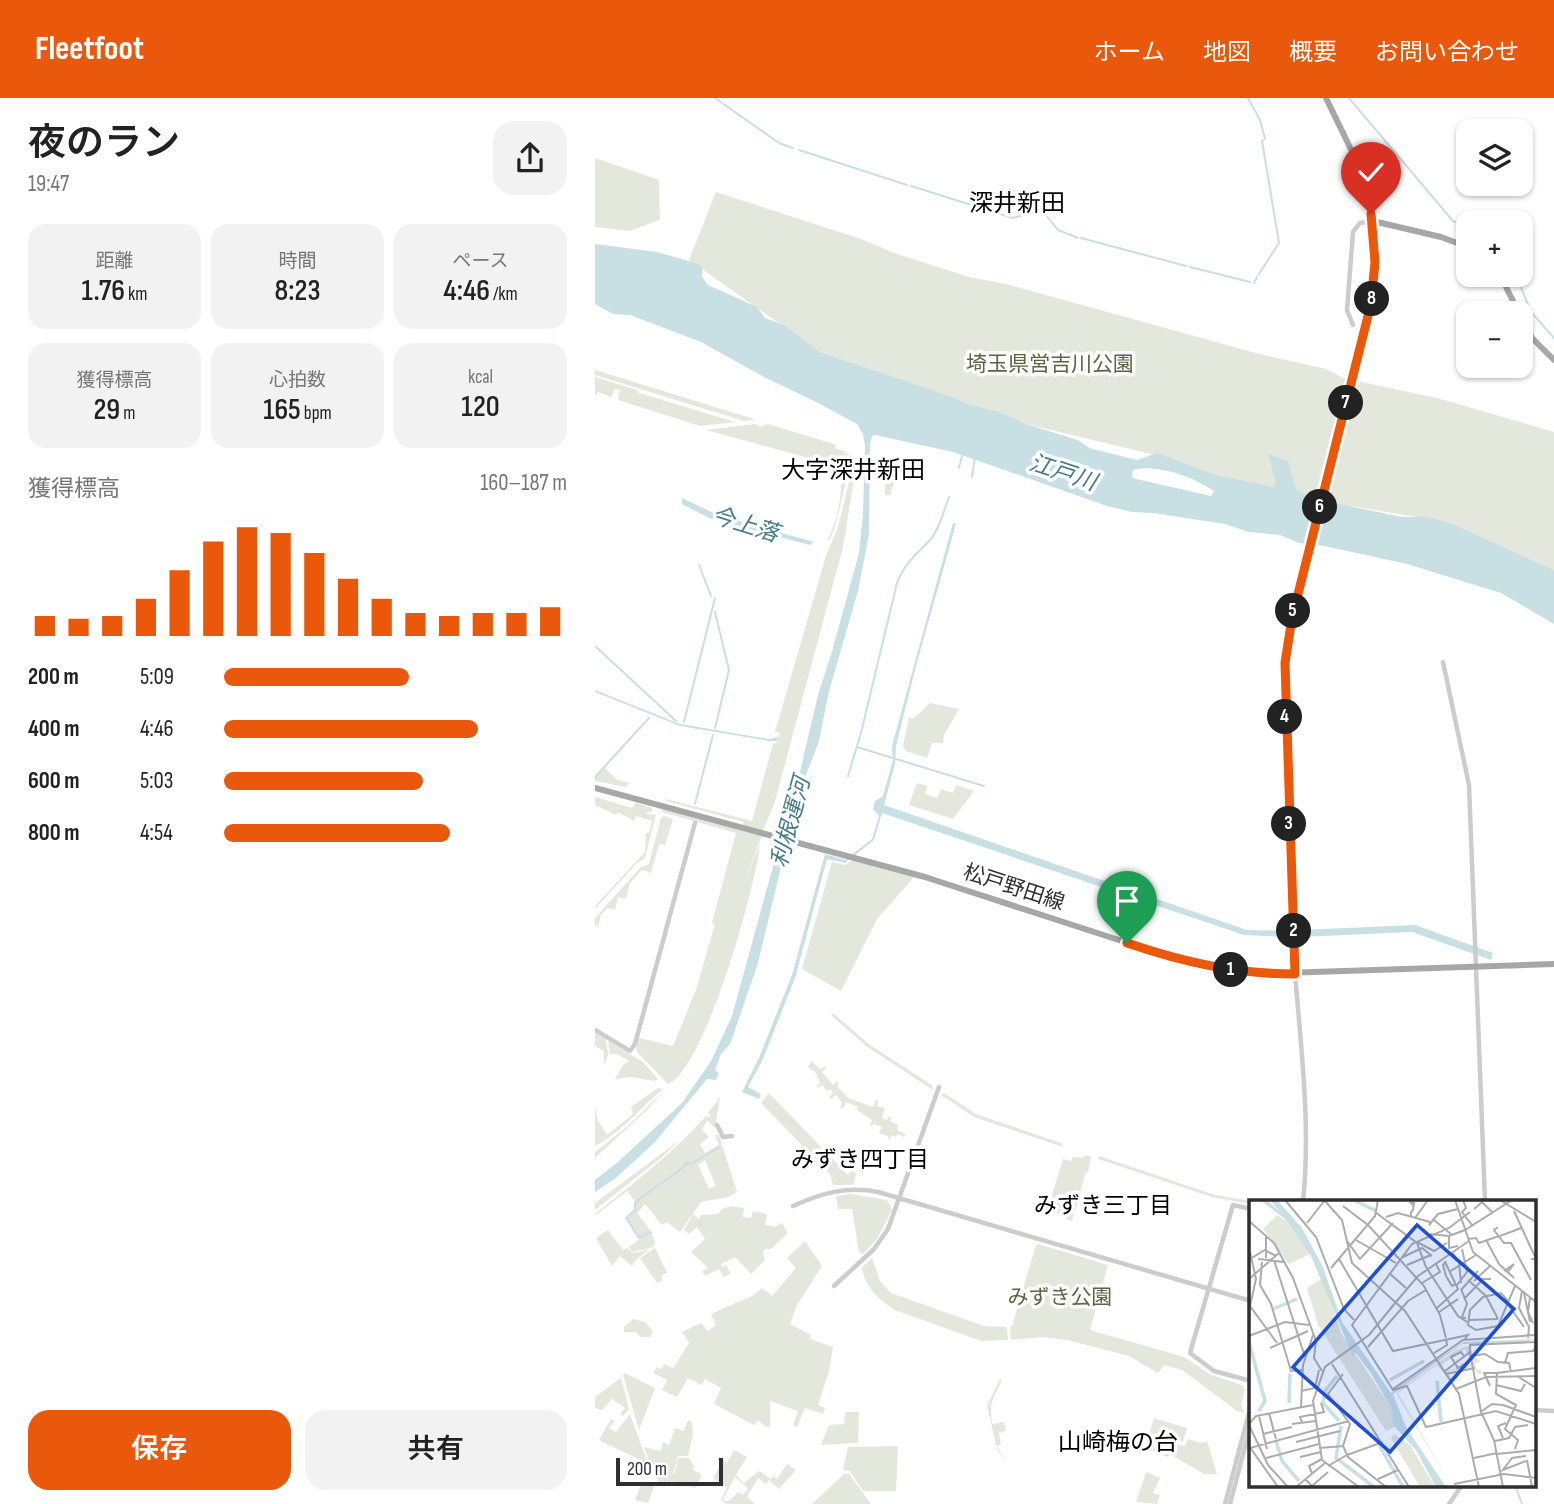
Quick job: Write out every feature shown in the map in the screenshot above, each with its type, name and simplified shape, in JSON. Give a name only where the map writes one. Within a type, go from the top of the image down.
[{"type":"main road","points":[[1295,974],[1284,673],[1288,636],[1368,316],[1374,279],[1373,221],[1359,166],[1326,98]]},
{"type":"main road","points":[[1373,221],[1456,243]]},
{"type":"main road","points":[[1533,339],[1554,360]]},
{"type":"main road","name":"松戸野田線","points":[[595,788],[925,877],[1164,956],[1230,970],[1295,974],[1554,964]]},
{"type":"street","points":[[1353,325],[1347,310],[1353,232],[1360,223],[1373,221]]},
{"type":"street","points":[[1443,662],[1469,785],[1485,1200]]},
{"type":"street","points":[[595,1030],[630,1051],[635,1044],[695,823]]},
{"type":"street","points":[[1295,974],[1305,1094],[1303,1200]]},
{"type":"street","points":[[834,1286],[879,1244],[894,1218],[939,1087]]},
{"type":"street","points":[[717,1125],[723,1137],[731,1136]]},
{"type":"street","points":[[793,1206],[818,1195],[840,1190],[867,1190],[1249,1300]]},
{"type":"street","points":[[1249,1209],[1233,1205],[1190,1353],[1214,1371],[1249,1380]]},
{"type":"street","points":[[1228,1504],[1249,1414]]},
{"type":"street","points":[[1228,1504],[1249,1431]]},
{"type":"street","points":[[1450,1504],[1461,1486]]},
{"type":"green space","points":[[595,158],[659,180],[660,220],[629,231],[595,227]]},
{"type":"green space","name":"埼玉県営吉川公園","points":[[716,192],[969,277],[1006,284],[1256,353],[1326,369],[1343,378],[1441,399],[1554,432],[1554,570],[1451,523],[1340,504],[1303,493],[1217,475],[1176,460],[1026,424],[820,352],[689,260]]},
{"type":"green space","points":[[595,370],[754,420],[744,421],[595,375]]},
{"type":"green space","points":[[595,377],[735,422],[700,426],[618,400],[620,390],[615,389],[611,397],[598,392],[595,397]]},
{"type":"green space","points":[[755,424],[761,427],[768,424],[837,445],[834,448],[852,457],[835,527],[830,539],[827,540],[834,525],[841,493],[838,466],[706,430]]},
{"type":"green space","points":[[853,466],[853,485],[843,547],[775,801],[763,831],[743,825],[744,822],[666,801],[752,821],[773,744],[777,742],[780,733],[775,732],[826,556],[838,527]]},
{"type":"green space","points":[[889,466],[915,474],[897,480],[891,495],[885,495],[885,468]]},
{"type":"green space","points":[[930,703],[959,709],[944,735],[943,743],[932,743],[927,758],[906,751],[903,746],[909,717],[913,719]]},
{"type":"green space","points":[[604,767],[617,780],[630,783],[625,787],[595,781],[595,777]]},
{"type":"green space","points":[[917,783],[927,786],[925,794],[937,798],[941,789],[953,793],[956,785],[974,791],[953,819],[909,805]]},
{"type":"green space","points":[[595,797],[632,808],[636,803],[652,808],[652,812],[644,813],[656,815],[645,858],[637,863],[595,909],[645,852],[646,833],[649,833],[652,821],[636,816],[634,821],[618,812],[616,815],[595,805]]},
{"type":"green space","points":[[663,809],[762,836],[743,886],[760,844],[739,934],[712,1013],[682,1071],[668,1084],[636,1049],[639,1038],[673,1046],[696,990],[715,924],[712,923],[736,833],[662,812]]},
{"type":"green space","points":[[664,816],[673,819],[665,845],[659,844],[651,873],[642,870],[630,883],[626,899],[618,897],[615,910],[607,908],[601,915],[598,927],[595,926],[595,918],[641,867],[649,864],[661,818]]},
{"type":"green space","points":[[853,860],[914,877],[877,919],[841,991],[802,969],[832,862],[845,865]]},
{"type":"green space","points":[[833,1013],[870,1045],[932,1085],[933,1090],[866,1046],[831,1015]]},
{"type":"green space","points":[[595,1033],[606,1039],[608,1055],[604,1065],[604,1051],[595,1046]]},
{"type":"green space","points":[[608,1041],[643,1062],[658,1079],[615,1079],[623,1065],[629,1061],[617,1054],[610,1054]]},
{"type":"green space","points":[[812,1061],[820,1069],[825,1066],[822,1072],[833,1085],[837,1081],[839,1083],[837,1086],[848,1098],[873,1107],[876,1099],[878,1100],[877,1106],[885,1108],[882,1118],[892,1118],[890,1121],[898,1125],[897,1130],[906,1134],[904,1137],[892,1135],[889,1141],[888,1136],[879,1133],[882,1127],[870,1125],[872,1120],[857,1110],[858,1107],[846,1102],[843,1109],[840,1108],[842,1103],[836,1095],[831,1099],[829,1097],[833,1094],[831,1089],[827,1091],[822,1085],[818,1088],[820,1083],[816,1073],[808,1067]]},
{"type":"green space","points":[[668,1087],[647,1110],[595,1158],[595,1152],[628,1126]]},
{"type":"green space","points":[[658,1088],[663,1089],[622,1127],[595,1146],[595,1106],[597,1119],[607,1135],[633,1114],[631,1107]]},
{"type":"green space","points":[[769,1093],[848,1175],[852,1168],[856,1174],[853,1185],[833,1185],[830,1174],[761,1103]]},
{"type":"green space","points":[[944,1093],[976,1114],[1061,1143],[1063,1147],[974,1117],[941,1095]]},
{"type":"green space","points":[[720,1097],[715,1128],[707,1120],[702,1130],[709,1137],[700,1144],[705,1153],[719,1145],[715,1135],[719,1135],[737,1192],[728,1197],[701,1202],[680,1232],[667,1222],[662,1225],[645,1204],[637,1213],[651,1231],[655,1243],[653,1247],[633,1252],[629,1247],[640,1239],[627,1218],[635,1211],[636,1202],[627,1191],[595,1214],[667,1155],[706,1116],[709,1117],[708,1113]],"holes":[[[705,1160],[716,1186],[709,1189],[698,1165]]]},
{"type":"green space","points":[[680,1140],[662,1157],[595,1210],[595,1203]]},
{"type":"green space","points":[[1085,1155],[1091,1157],[1088,1173],[1086,1172],[1072,1221],[1048,1208],[1063,1159],[1071,1161],[1073,1157],[1083,1158]]},
{"type":"green space","points":[[1099,1156],[1215,1195],[1249,1201],[1249,1204],[1212,1197],[1098,1159]]},
{"type":"green space","points":[[851,1194],[887,1200],[892,1210],[877,1239],[863,1254],[859,1252],[852,1209],[838,1209],[836,1196]]},
{"type":"green space","points":[[731,1206],[744,1208],[743,1217],[751,1218],[753,1211],[767,1214],[765,1225],[775,1227],[782,1223],[788,1233],[771,1249],[765,1249],[765,1260],[751,1274],[735,1257],[721,1264],[722,1267],[726,1265],[731,1274],[723,1277],[719,1269],[705,1276],[702,1271],[708,1268],[691,1252],[705,1239],[697,1227],[689,1234],[684,1230],[693,1214],[699,1219],[701,1215],[718,1214],[722,1209]]},
{"type":"green space","points":[[608,1230],[623,1250],[627,1248],[634,1253],[649,1249],[632,1266],[620,1256],[612,1266],[596,1238]]},
{"type":"green space","points":[[805,1241],[822,1266],[797,1305],[790,1324],[811,1335],[810,1339],[833,1347],[829,1371],[818,1405],[825,1408],[823,1414],[805,1408],[797,1427],[793,1425],[798,1411],[770,1401],[770,1427],[766,1427],[758,1420],[755,1425],[714,1404],[721,1388],[705,1379],[702,1385],[688,1378],[677,1397],[662,1390],[667,1380],[653,1373],[657,1367],[661,1369],[664,1364],[673,1368],[689,1343],[682,1332],[701,1323],[708,1331],[716,1325],[711,1314],[752,1296],[762,1288],[772,1296],[796,1268],[787,1258]]},
{"type":"green space","name":"みずき公園","points":[[1038,1244],[1108,1265],[1090,1330],[1184,1357],[1211,1375],[1242,1385],[1245,1389],[1241,1405],[1245,1413],[1237,1411],[1182,1370],[1164,1365],[1158,1373],[1129,1356],[1067,1340],[1044,1337],[1011,1340],[1010,1327]]},
{"type":"green space","points":[[655,1248],[667,1273],[662,1275],[662,1281],[657,1283],[640,1258]]},
{"type":"green space","points":[[872,1258],[880,1281],[891,1293],[984,1326],[1007,1327],[1008,1340],[981,1341],[895,1310],[878,1297],[863,1274],[862,1267]]},
{"type":"green space","points":[[633,1319],[645,1322],[653,1331],[650,1337],[640,1337],[636,1332],[624,1332],[624,1327]]},
{"type":"green space","points":[[625,1373],[655,1388],[639,1430],[623,1375]]},
{"type":"green space","points":[[621,1378],[629,1409],[623,1416],[620,1414],[625,1408],[612,1399],[602,1410],[595,1408],[595,1397]]},
{"type":"green space","points":[[1000,1379],[1002,1380],[991,1405],[991,1416],[992,1424],[1004,1422],[1006,1431],[999,1433],[1001,1444],[997,1446],[1006,1464],[997,1449],[987,1405]]},
{"type":"green space","points":[[845,1412],[859,1412],[858,1443],[821,1445],[829,1425],[844,1424]]},
{"type":"green space","points":[[630,1414],[648,1464],[599,1440],[611,1419],[615,1421],[609,1428],[616,1432]]},
{"type":"green space","points":[[1154,1418],[1187,1428],[1183,1442],[1149,1435]]},
{"type":"green space","points":[[688,1420],[692,1422],[693,1434],[688,1456],[678,1456],[673,1473],[678,1458],[689,1458],[694,1466],[693,1470],[702,1475],[695,1488],[671,1481],[670,1484],[658,1482],[644,1447],[661,1451],[663,1442],[669,1445],[675,1428],[684,1431]]},
{"type":"green space","points":[[1188,1439],[1201,1443],[1207,1441],[1217,1474],[1204,1474],[1170,1454],[1168,1457],[1152,1451],[1152,1447],[1165,1442],[1185,1446]]},
{"type":"green space","points":[[898,1446],[896,1491],[863,1491],[850,1471],[843,1470],[848,1447]]},
{"type":"green space","points":[[734,1450],[747,1457],[736,1475],[744,1483],[759,1471],[771,1479],[776,1472],[774,1477],[777,1479],[787,1464],[796,1470],[779,1489],[769,1480],[766,1484],[758,1478],[747,1497],[755,1504],[727,1504],[721,1500],[727,1487],[713,1478],[722,1463],[717,1459],[719,1456],[727,1463]],"holes":[[[735,1477],[748,1488],[743,1495],[738,1492],[729,1501],[723,1499]]]},
{"type":"green space","points":[[1146,1472],[1160,1478],[1153,1493],[1160,1495],[1157,1504],[1136,1502]]},
{"type":"green space","points":[[845,1473],[849,1474],[871,1504],[812,1504]]},
{"type":"green space","points":[[642,1482],[654,1486],[648,1503],[635,1500]]},
{"type":"water","points":[[595,244],[657,252],[699,264],[702,277],[708,285],[757,307],[765,318],[784,325],[820,352],[1078,440],[1089,448],[1137,460],[1157,453],[1217,475],[1274,487],[1276,482],[1268,454],[1288,461],[1296,489],[1303,493],[1402,517],[1426,517],[1451,523],[1554,570],[1554,624],[1501,593],[1407,564],[1299,543],[1280,535],[1249,532],[1225,524],[1132,512],[1107,506],[953,452],[872,436],[869,534],[858,591],[829,691],[819,741],[803,783],[795,829],[781,867],[758,963],[730,1044],[721,1054],[715,1070],[719,1073],[716,1080],[707,1079],[655,1142],[617,1177],[595,1192],[595,1180],[682,1103],[711,1061],[732,1016],[774,863],[788,823],[818,695],[859,553],[865,446],[863,434],[857,424],[816,402],[701,342],[630,315],[613,314],[595,304]],"holes":[[[1144,468],[1181,475],[1214,491],[1211,496],[1132,478],[1133,470]]]},
{"type":"water","name":"今上落","points":[[682,498],[718,515],[814,542],[810,545],[709,518],[682,504]]},
{"type":"water","points":[[953,523],[956,524],[916,666],[884,805],[1247,930],[1288,931],[1288,937],[1244,935],[882,813],[874,840],[845,863],[827,859],[795,978],[762,1061],[748,1087],[761,1094],[759,1099],[742,1092],[759,1058],[792,975],[825,854],[845,860],[872,839],[879,816],[873,809],[875,801],[883,796],[893,760],[892,746]]},
{"type":"water","points":[[595,690],[680,724],[769,739],[778,737],[777,741],[680,726]]},
{"type":"water","points":[[1415,925],[1493,953],[1491,960],[1412,932],[1300,937],[1300,930]]},
{"type":"waterway","points":[[715,98],[779,143],[793,148]]},
{"type":"waterway","points":[[1248,98],[1260,120],[1265,139],[1262,141],[1279,243],[1259,274]]},
{"type":"waterway","points":[[1349,98],[1456,222]]},
{"type":"waterway","points":[[799,150],[907,185]]},
{"type":"waterway","points":[[911,186],[1013,218],[1027,214],[1046,215],[1058,230],[1078,238]]},
{"type":"waterway","points":[[1081,238],[1186,266]]},
{"type":"waterway","points":[[1190,267],[1250,282]]},
{"type":"waterway","points":[[1254,283],[1257,277]]},
{"type":"waterway","points":[[1521,287],[1531,312],[1554,338]]},
{"type":"waterway","points":[[959,468],[962,456]]},
{"type":"waterway","points":[[972,477],[975,457]]},
{"type":"waterway","points":[[848,776],[897,583],[908,564],[934,535],[949,497]]},
{"type":"waterway","points":[[699,565],[711,596]]},
{"type":"waterway","points":[[684,722],[715,598]]},
{"type":"waterway","points":[[715,612],[729,670],[715,728]]},
{"type":"waterway","points":[[595,646],[676,721]]},
{"type":"waterway","points":[[595,777],[649,718]]},
{"type":"waterway","points":[[695,804],[713,735]]},
{"type":"waterway","points":[[857,747],[984,786]]},
{"type":"waterway","points":[[651,1232],[639,1238],[626,1218],[635,1210],[635,1203],[686,1164],[693,1163],[719,1147]]},
{"type":"waterway","points":[[1515,1486],[1522,1504]]},
{"type":"district","name":"深井新田","points":[[1017,203]]},
{"type":"district","name":"大字深井新田","points":[[853,470]]},
{"type":"district","name":"みずき四丁目","points":[[860,1159]]},
{"type":"district","name":"みずき三丁目","points":[[1103,1205]]},
{"type":"district","name":"山崎梅の台","points":[[1118,1442]]},
{"type":"route","points":[[1127,943],[1202,965],[1258,973],[1295,974],[1285,663],[1292,618],[1371,304],[1375,262],[1371,214]]},
{"type":"water label","name":"江戸川","points":[[1063,472]]},
{"type":"water label","name":"利根運河","points":[[790,822]]}]
